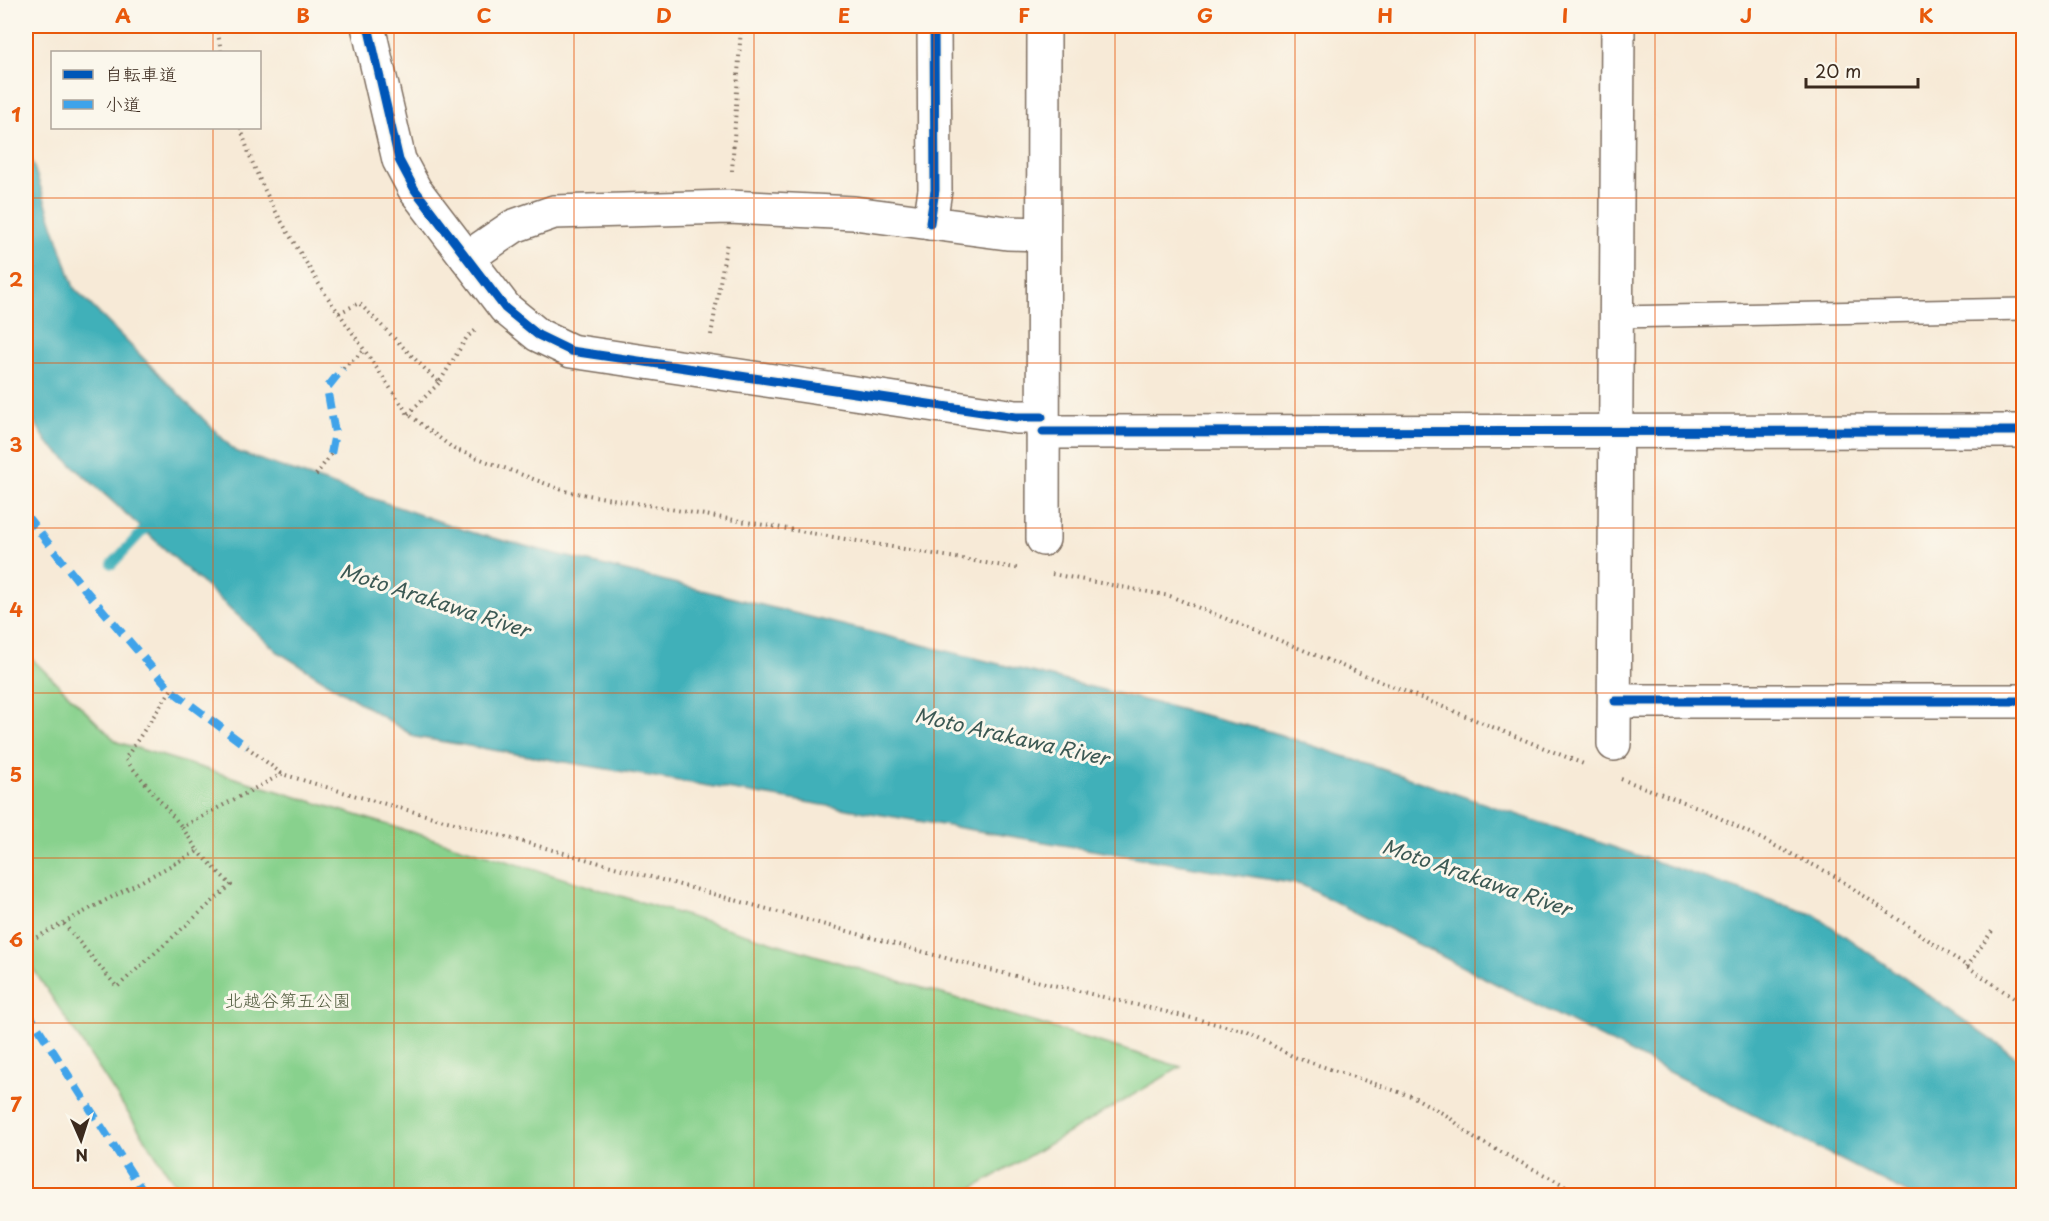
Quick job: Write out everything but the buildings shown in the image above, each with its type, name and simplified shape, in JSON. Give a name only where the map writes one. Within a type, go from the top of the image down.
[{"type":"street","points":[[368,26],[399,160],[415,190],[505,308],[538,334],[571,351],[1016,417],[1042,424],[1616,431],[2024,431]]},
{"type":"street","points":[[930,223],[935,190],[934,26]]},
{"type":"street","points":[[1043,539],[1044,26]]},
{"type":"street","points":[[1605,757],[1615,701],[1618,26]]},
{"type":"street","points":[[467,258],[514,226],[554,212],[729,207],[854,213],[1007,233],[1043,234]]},
{"type":"street","points":[[1615,701],[2024,701]]},
{"type":"lane","points":[[1617,317],[2024,309]]},
{"type":"path","points":[[216,26],[221,51]]},
{"type":"path","points":[[241,129],[249,157],[278,217],[328,298],[408,414],[454,449],[565,491],[1028,570]]},
{"type":"path","points":[[339,313],[359,303],[440,383]]},
{"type":"path","points":[[408,414],[440,383],[467,337],[505,308]]},
{"type":"path","points":[[343,368],[365,350]]},
{"type":"path","points":[[316,475],[331,454]]},
{"type":"path","points":[[1051,574],[1170,596],[1605,757]]},
{"type":"path","points":[[64,924],[117,987],[231,885],[198,851],[182,827],[125,759],[171,690]]},
{"type":"path","points":[[247,747],[282,774],[610,867],[948,959],[1246,1031],[1294,1057],[1414,1097],[1449,1117],[1474,1138],[1585,1196]]},
{"type":"path","points":[[182,827],[282,774]]},
{"type":"path","points":[[1617,778],[1700,808],[1833,875],[2024,1005]]},
{"type":"path","points":[[26,944],[198,851]]},
{"type":"path","points":[[1967,967],[1992,931]]},
{"type":"green space","name":"北越谷第五公園","points":[[26,653],[117,742],[1181,1067],[962,1195],[182,1195],[26,958]]},
{"type":"water","name":"Moto Arakawa River","points":[[26,143],[74,288],[235,451],[473,533],[1272,732],[1815,915],[2023,1062],[2023,1195],[1910,1195],[1302,885],[415,737],[278,652],[47,442],[26,408]]},
{"type":"waterway","points":[[112,564],[152,521]]},
{"type":"marked path","points":[[331,454],[335,433],[327,388],[343,368]]},
{"type":"marked path","points":[[26,515],[82,586],[171,690],[247,747]]},
{"type":"marked path","points":[[26,1009],[146,1196]]},
{"type":"cycle path","points":[[368,26],[399,160],[415,190],[505,308],[538,335],[571,351],[1016,417],[1042,417]]},
{"type":"cycle path","points":[[930,223],[935,190],[934,26]]},
{"type":"cycle path","points":[[1043,432],[2024,431]]},
{"type":"cycle path","points":[[1615,701],[2024,701]]}]
